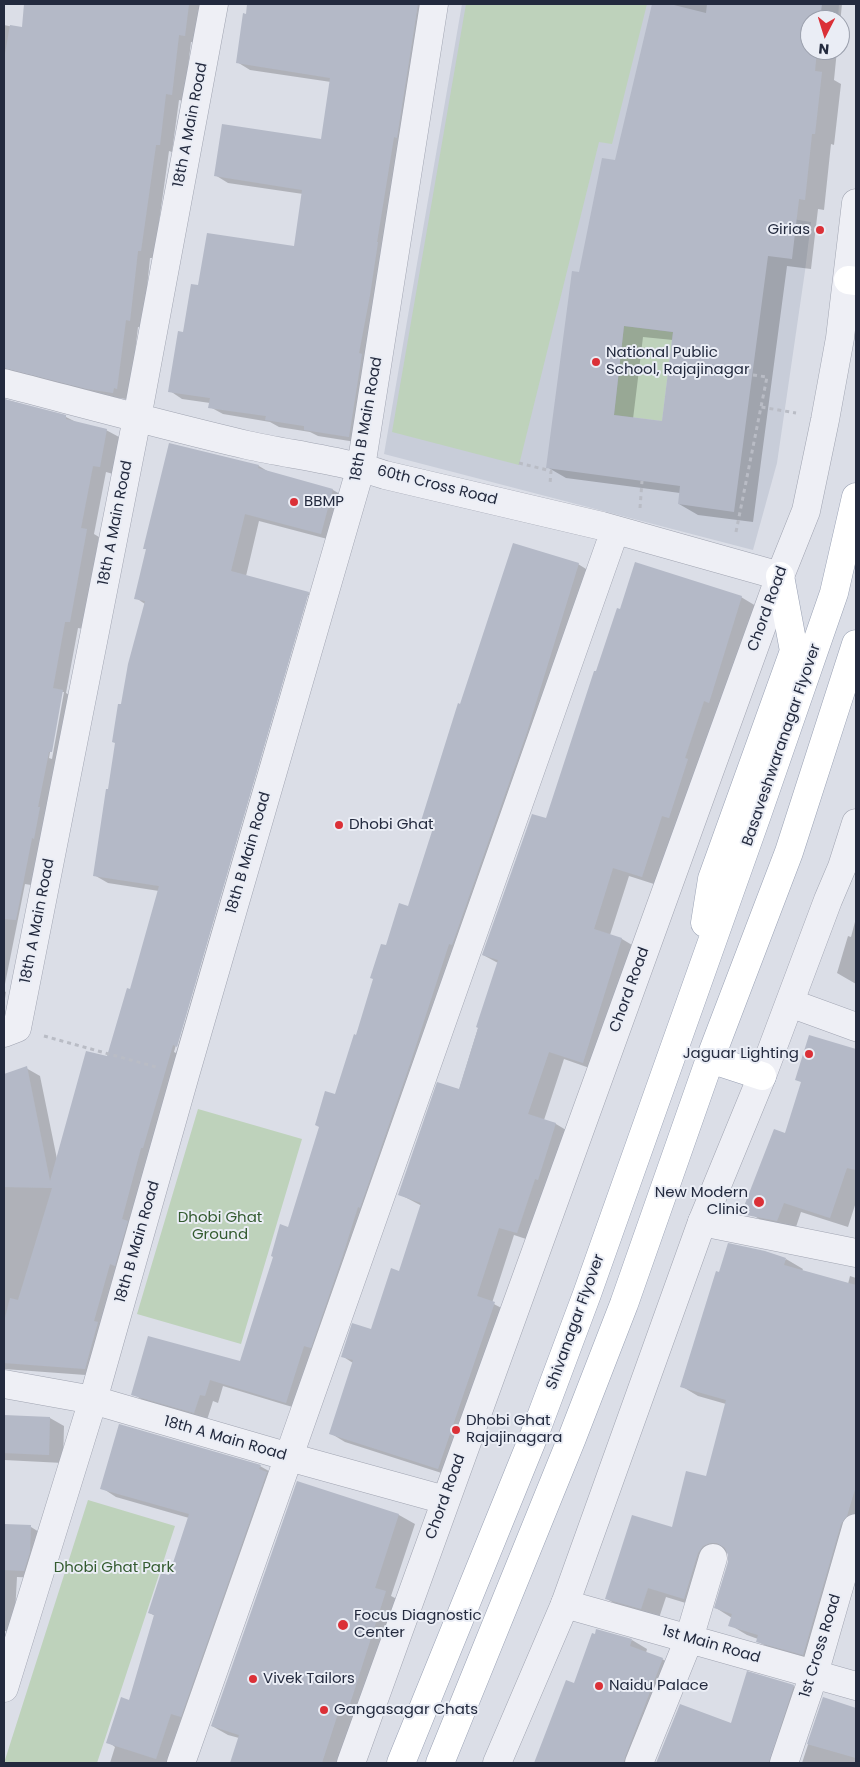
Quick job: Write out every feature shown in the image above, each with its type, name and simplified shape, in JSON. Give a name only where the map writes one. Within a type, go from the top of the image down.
[{"type":"main road","name":"Basaveshwaranagar Flyover","points":[[694,988],[757,815],[834,593],[856,497]]},
{"type":"main road","points":[[694,988],[712,880],[794,650],[780,576]]},
{"type":"main road","points":[[440,1763],[572,1438],[624,1304],[710,1059],[789,852],[856,644]]},
{"type":"main road","name":"Shivanagar Flyover","points":[[401,1763],[535,1433],[587,1294],[694,988]]},
{"type":"main road","points":[[710,1059],[762,1076]]},
{"type":"street","name":"18th A Main Road","points":[[10,1031],[137,418],[214,4]]},
{"type":"street","name":"18th B Main Road","points":[[4,1688],[93,1400],[361,467],[434,4]]},
{"type":"street","name":"Chord Road","points":[[351,1763],[780,576],[806,512],[852,280],[856,203]]},
{"type":"street","name":"60th Cross Road","points":[[4,383],[249,445],[361,467],[384,475],[476,495],[615,530],[780,576]]},
{"type":"street","points":[[181,1763],[615,530]]},
{"type":"street","points":[[497,1763],[566,1604],[702,1222],[762,1076],[842,867],[856,823]]},
{"type":"street","points":[[790,1003],[856,1027]]},
{"type":"street","points":[[702,1222],[856,1253]]},
{"type":"street","name":"18th A Main Road","points":[[4,1384],[93,1400],[445,1500]]},
{"type":"street","name":"1st Cross Road","points":[[784,1763],[814,1674],[856,1528]]},
{"type":"street","points":[[639,1763],[689,1639],[713,1558]]},
{"type":"street","name":"1st Main Road","points":[[566,1604],[856,1686]]},
{"type":"path","points":[[727,530],[737,532],[761,407],[766,377],[753,375]]},
{"type":"path","points":[[761,407],[773,408]]},
{"type":"path","points":[[632,509],[640,511],[642,481]]},
{"type":"path","points":[[10,1031],[185,1075]]},
{"type":"shaded area","name":"National Public School, Rajajinagar","points":[[462,4],[839,4],[839,10],[800,10],[800,33],[675,200],[811,222],[777,463],[753,550],[384,454]]},
{"type":"green space","points":[[466,4],[647,4],[612,144],[599,142],[519,465],[392,432]]},
{"type":"green space","points":[[624,326],[673,332],[662,421],[614,415]]},
{"type":"green space","name":"Dhobi Ghat Ground","points":[[198,1109],[302,1139],[241,1344],[137,1314]]},
{"type":"green space","name":"Dhobi Ghat Park","points":[[88,1500],[175,1526],[97,1763],[4,1763]]},
{"type":"building","points":[[24,4],[189,4],[185,36],[179,35],[172,95],[166,94],[160,145],[156,145],[141,251],[138,251],[130,321],[126,320],[117,389],[114,388],[113,393],[87,389],[4,368],[4,60],[10,25],[22,27]]},
{"type":"building","points":[[247,4],[418,4],[397,138],[394,137],[370,295],[359,353],[362,354],[349,437],[304,430],[304,426],[265,420],[266,416],[208,408],[210,398],[168,392],[178,331],[183,332],[191,284],[198,285],[207,233],[294,246],[302,190],[214,176],[222,124],[321,139],[330,78],[236,63],[243,13],[246,14]]},
{"type":"building","points":[[652,4],[670,4],[706,13],[707,4],[822,4],[821,10],[800,10],[800,60],[816,60],[815,71],[822,72],[815,134],[812,134],[805,200],[799,199],[792,259],[768,256],[734,512],[678,504],[680,486],[546,468],[572,271],[579,272],[602,158],[615,160]],"holes":[[[624,326],[673,332],[662,421],[614,415]]]},
{"type":"building","points":[[4,399],[66,415],[66,419],[107,429],[100,467],[93,466],[81,528],[87,529],[70,622],[65,622],[53,688],[63,690],[52,752],[49,752],[34,839],[32,838],[16,920],[4,919]]},
{"type":"building","points":[[169,443],[259,465],[258,468],[333,489],[321,534],[245,514],[231,571],[309,592],[177,1047],[173,1045],[143,1148],[141,1148],[122,1219],[128,1221],[115,1266],[110,1264],[94,1321],[98,1322],[85,1369],[4,1363],[4,1322],[10,1298],[18,1300],[52,1188],[4,1187],[4,1074],[27,1066],[50,1181],[86,1051],[107,1056],[127,988],[130,989],[159,886],[93,876],[115,743],[112,742],[118,704],[121,704],[128,664],[145,601],[134,599],[146,549],[143,549]]},
{"type":"building","points":[[513,543],[579,563],[527,732],[452,945],[449,944],[410,1064],[360,1208],[358,1207],[311,1348],[304,1346],[286,1403],[210,1380],[205,1396],[200,1395],[194,1413],[131,1395],[148,1336],[240,1361],[273,1257],[271,1256],[280,1224],[288,1227],[319,1127],[315,1125],[325,1091],[335,1094],[354,1034],[356,1035],[373,979],[370,978],[381,944],[386,945],[399,903],[408,906],[434,825],[421,821],[458,703],[460,704]]},
{"type":"building","points":[[635,562],[742,596],[709,703],[704,701],[685,758],[688,759],[669,818],[662,816],[642,877],[613,868],[594,929],[622,938],[583,1063],[549,1052],[528,1114],[556,1123],[538,1180],[535,1179],[517,1233],[499,1228],[477,1296],[495,1302],[438,1469],[329,1434],[353,1360],[341,1357],[352,1323],[371,1329],[391,1268],[399,1271],[421,1203],[398,1195],[437,1082],[459,1089],[478,1028],[476,1027],[498,960],[482,955],[532,814],[546,818],[594,671],[596,671],[617,608],[620,609]]},
{"type":"building","points":[[809,1035],[856,1049],[856,1170],[847,1168],[830,1218],[784,1203],[777,1221],[741,1214],[774,1129],[785,1133],[801,1082],[795,1080]]},
{"type":"building","points":[[728,1243],[765,1251],[786,1258],[784,1265],[856,1285],[856,1486],[847,1516],[841,1524],[803,1655],[756,1642],[758,1635],[728,1626],[732,1614],[714,1608],[728,1562],[725,1548],[717,1543],[703,1546],[698,1553],[684,1599],[648,1588],[641,1609],[605,1599],[632,1515],[672,1527],[686,1471],[706,1476],[726,1400],[680,1387],[716,1271],[719,1272]]},
{"type":"building","points":[[4,1415],[50,1417],[49,1455],[4,1453]]},
{"type":"building","points":[[119,1424],[261,1465],[259,1469],[267,1472],[181,1717],[171,1714],[156,1759],[106,1743],[121,1697],[129,1700],[154,1615],[148,1613],[161,1573],[169,1575],[189,1514],[100,1489]]},
{"type":"building","points":[[297,1481],[399,1514],[375,1588],[386,1591],[349,1707],[341,1704],[322,1763],[230,1763],[239,1735],[211,1726]]},
{"type":"building","points":[[4,1524],[31,1525],[30,1552],[24,1571],[4,1570]]},
{"type":"building","points":[[596,1629],[632,1639],[630,1646],[663,1658],[624,1763],[534,1763],[566,1680],[574,1683],[592,1633],[595,1634]]},
{"type":"building","points":[[747,1671],[794,1685],[769,1763],[656,1763],[680,1704],[731,1723]]},
{"type":"building","points":[[823,1697],[856,1708],[856,1758],[807,1744]]},
{"type":"place","name":"Girias","points":[[820,230]]},
{"type":"place","name":"National Public School, Rajajinagar","points":[[596,362]]},
{"type":"place","name":"BBMP","points":[[294,502]]},
{"type":"place","name":"Dhobi Ghat","points":[[339,825]]},
{"type":"place","name":"Jaguar Lighting","points":[[809,1054]]},
{"type":"place","name":"New Modern Clinic","points":[[759,1202]]},
{"type":"place","name":"Dhobi Ghat Rajajinagara","points":[[456,1430]]},
{"type":"place","name":"Focus Diagnostic Center","points":[[343,1625]]},
{"type":"place","name":"Vivek Tailors","points":[[253,1679]]},
{"type":"place","name":"Naidu Palace","points":[[599,1686]]},
{"type":"place","name":"Gangasagar Chats","points":[[324,1710]]}]
